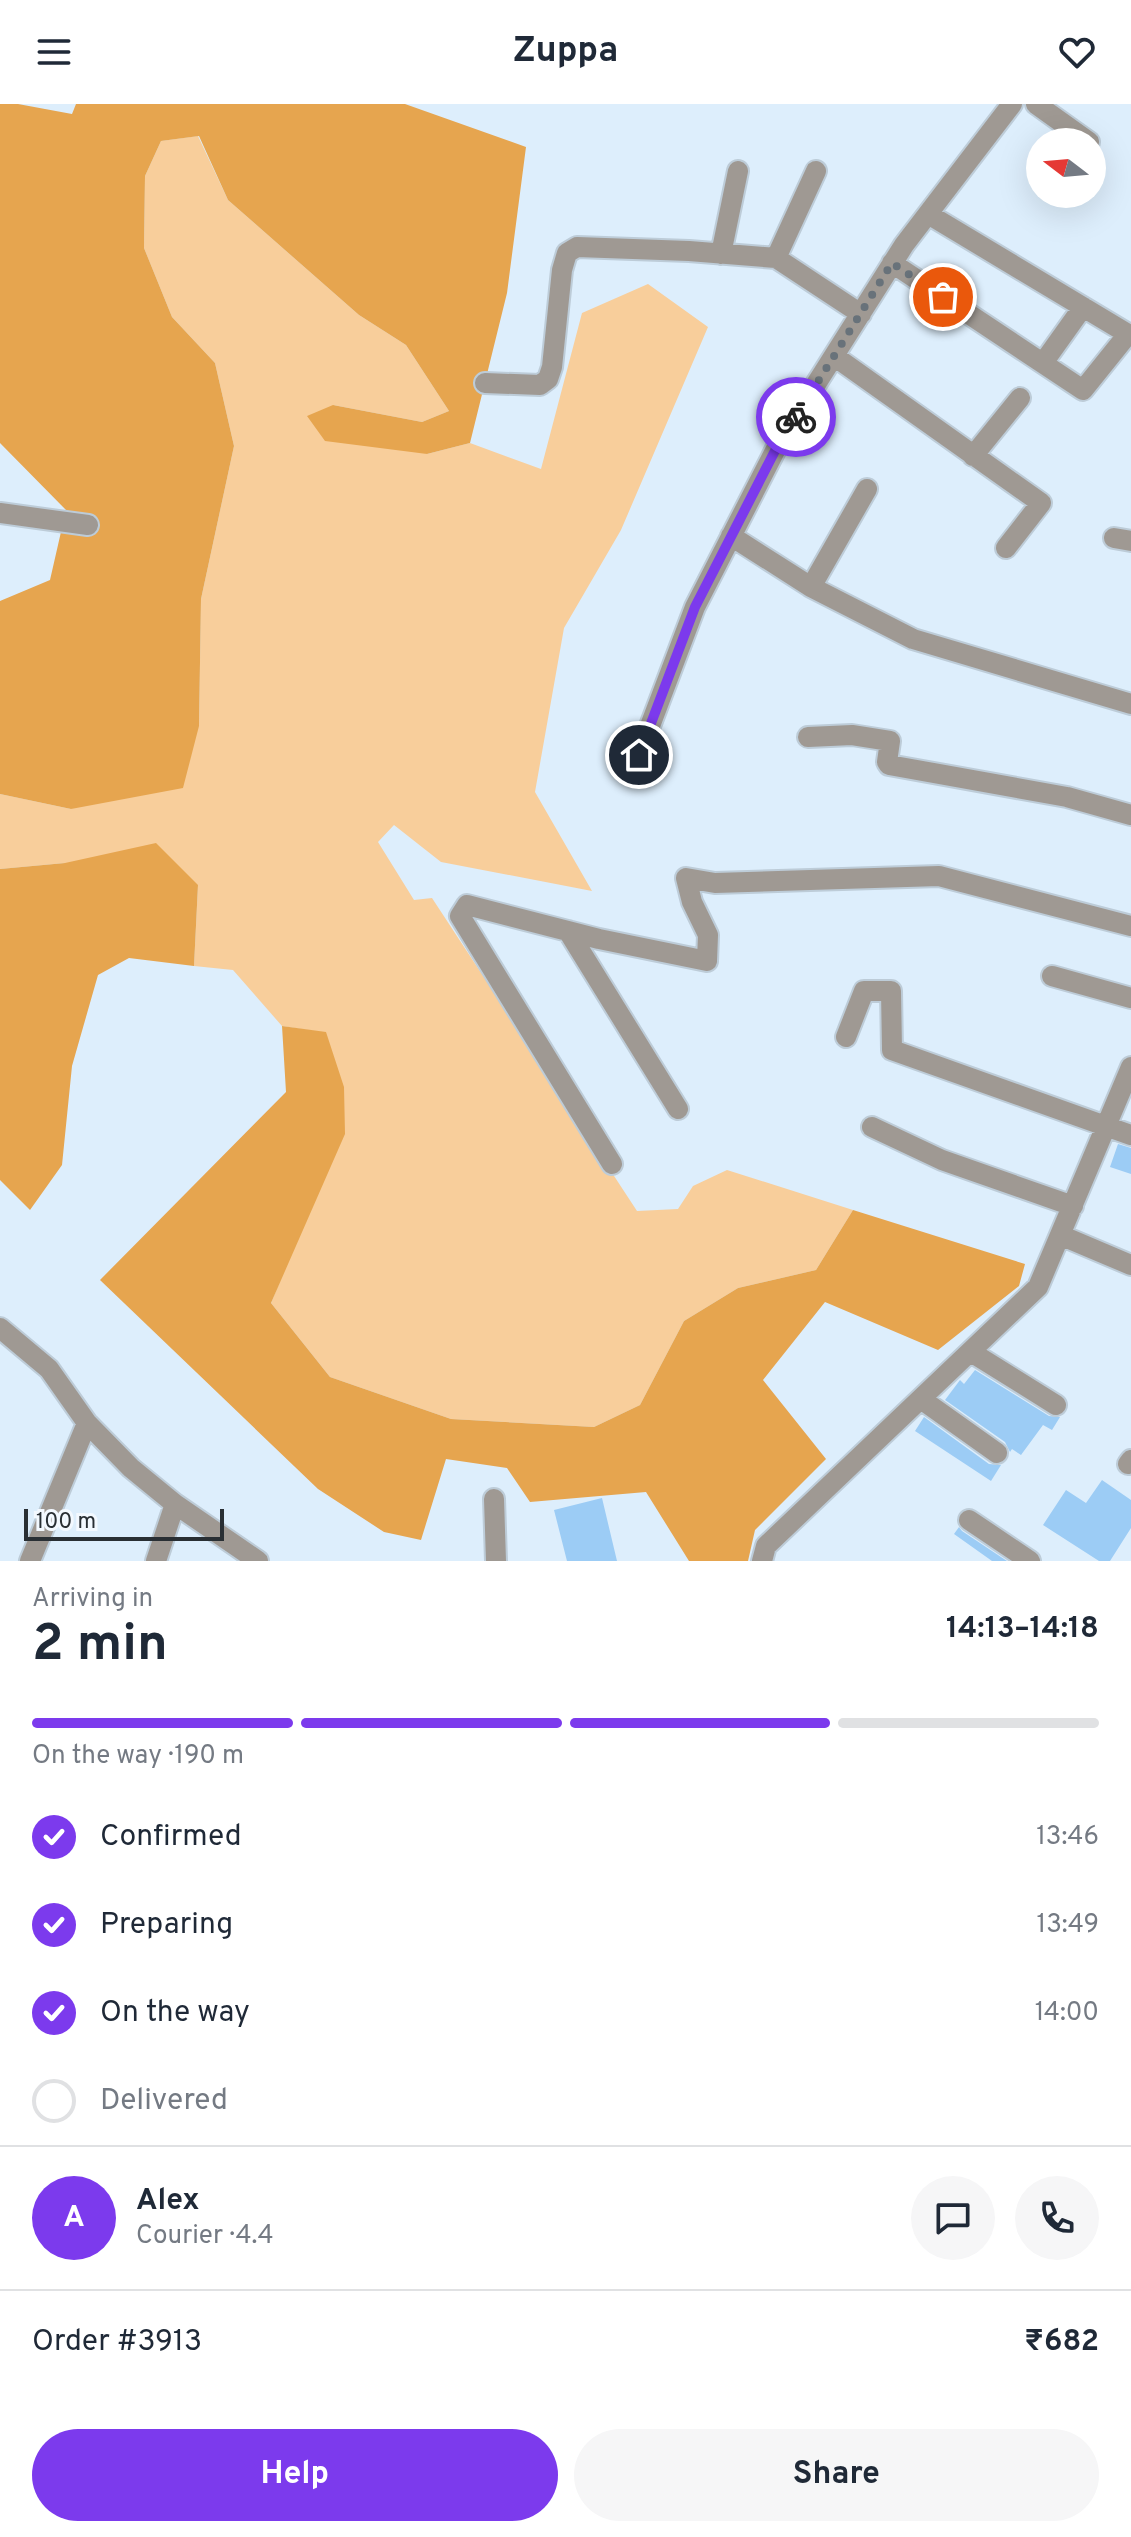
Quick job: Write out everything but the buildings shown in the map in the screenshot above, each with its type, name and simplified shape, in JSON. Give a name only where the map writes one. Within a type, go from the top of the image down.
[{"type":"street","points":[[639,755],[695,607],[780,441],[892,263],[1012,104]]},
{"type":"street","points":[[1036,104],[1070,128]]},
{"type":"street","points":[[721,254],[738,171]]},
{"type":"street","points":[[776,258],[816,171]]},
{"type":"street","points":[[892,263],[1083,390],[1128,334],[928,214]]},
{"type":"street","points":[[485,383],[540,385],[548,379],[552,367],[562,270],[567,253],[577,247],[776,258],[861,314]]},
{"type":"street","points":[[1043,363],[1083,307]]},
{"type":"street","points":[[834,356],[1041,503],[1006,548]]},
{"type":"street","points":[[973,456],[1020,398]]},
{"type":"street","points":[[811,587],[867,489]]},
{"type":"street","points":[[0,513],[88,525]]},
{"type":"street","points":[[731,536],[811,587],[913,639],[1131,704]]},
{"type":"street","points":[[808,737],[852,735],[889,740],[892,743],[887,760],[889,765],[1067,797],[1131,815]]},
{"type":"street","points":[[612,1164],[460,916],[467,905],[707,961],[708,935],[692,902],[686,878],[715,883],[939,876],[1131,926]]},
{"type":"street","points":[[568,931],[678,1109]]},
{"type":"street","points":[[1052,976],[1131,998]]},
{"type":"street","points":[[846,1037],[864,991],[891,991],[892,1050],[1131,1135]]},
{"type":"street","points":[[762,1561],[766,1546],[1038,1287],[1131,1067]]},
{"type":"street","points":[[872,1127],[942,1160],[1073,1206]]},
{"type":"street","points":[[1060,1235],[1131,1265]]},
{"type":"street","points":[[0,1328],[49,1369],[87,1423],[131,1468],[175,1504],[258,1561]]},
{"type":"street","points":[[971,1352],[1056,1405]]},
{"type":"street","points":[[921,1399],[997,1453]]},
{"type":"street","points":[[30,1561],[87,1423]]},
{"type":"street","points":[[494,1499],[496,1561]]},
{"type":"street","points":[[156,1561],[175,1504]]},
{"type":"street","points":[[969,1520],[1030,1561]]},
{"type":"shaded area","points":[[0,104],[18,104],[72,114],[76,104],[405,104],[526,147],[507,293],[470,443],[427,454],[325,441],[307,416],[333,405],[422,422],[449,411],[406,345],[359,315],[228,200],[199,136],[161,141],[145,176],[144,248],[172,317],[215,363],[234,446],[201,599],[199,726],[183,788],[71,809],[0,794],[0,601],[50,580],[66,510],[0,443]]},
{"type":"shaded area","points":[[198,136],[228,200],[359,315],[406,345],[449,411],[422,422],[333,405],[427,454],[470,443],[541,469],[582,313],[648,284],[708,327],[621,530],[564,628],[535,792],[592,891],[441,862],[394,825],[378,842],[414,900],[432,898],[637,1211],[678,1209],[693,1186],[727,1170],[853,1210],[816,1270],[738,1288],[684,1321],[640,1405],[594,1427],[451,1419],[330,1377],[271,1303],[304,1223],[326,1033],[282,1026],[233,970],[194,966],[198,885],[65,863],[0,869],[0,794],[71,809],[199,726],[201,599],[234,446],[215,363],[172,317],[144,248],[145,176],[161,141]]},
{"type":"shaded area","points":[[156,843],[198,885],[194,966],[129,958],[98,975],[72,1066],[62,1165],[30,1210],[0,1180],[0,869],[65,863]]},
{"type":"shaded area","points":[[282,1026],[326,1032],[344,1087],[345,1134],[271,1303],[330,1377],[451,1419],[594,1427],[640,1405],[684,1321],[738,1288],[816,1270],[853,1210],[1025,1264],[1019,1286],[938,1350],[825,1302],[763,1380],[826,1459],[755,1530],[748,1561],[689,1561],[646,1492],[530,1502],[507,1468],[446,1459],[421,1540],[384,1532],[318,1489],[100,1280],[286,1092]]},
{"type":"way so far","points":[[796,417],[892,263],[943,297]]},
{"type":"route","points":[[639,755],[695,607],[780,441],[796,417]]}]
